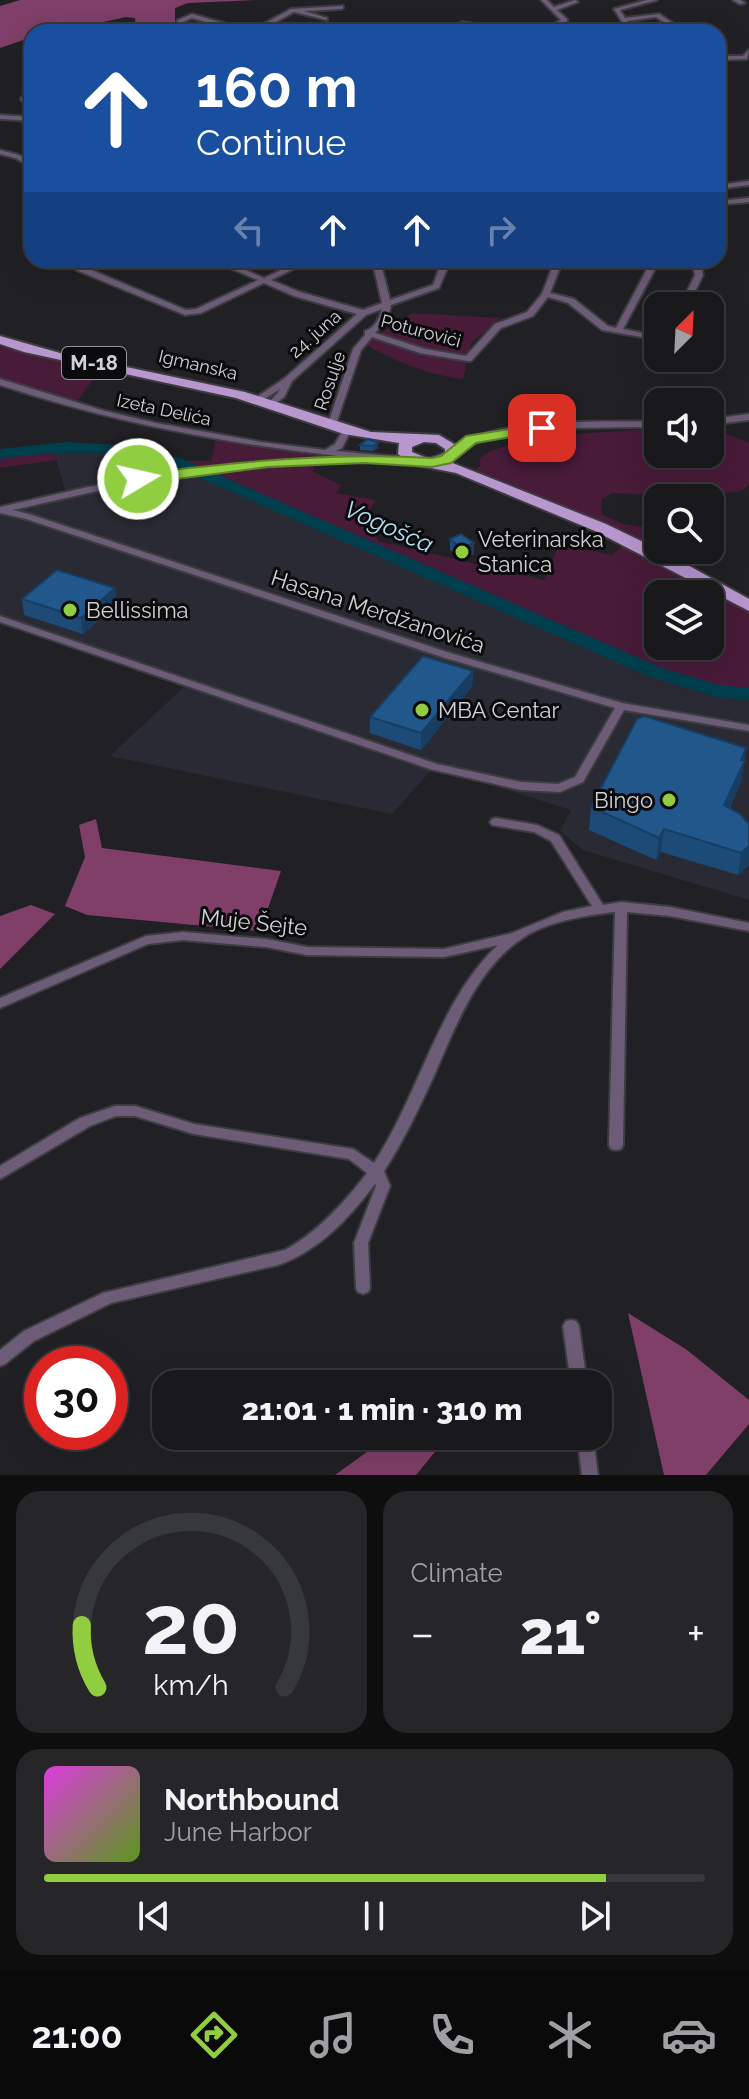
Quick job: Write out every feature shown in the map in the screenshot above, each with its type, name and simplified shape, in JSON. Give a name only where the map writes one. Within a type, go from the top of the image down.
[{"type":"main road","name":"Igmanska","points":[[0,340],[270,399],[339,434],[383,440],[417,439]]},
{"type":"main road","name":"M-18","points":[[417,439],[439,439],[449,444],[455,459]]},
{"type":"main road","points":[[401,457],[405,445],[417,439]]},
{"type":"main road","name":"Igmanska","points":[[383,440],[401,457]]},
{"type":"main road","name":"M-18","points":[[401,457],[428,463],[455,459],[631,539],[749,606]]},
{"type":"street","points":[[544,0],[565,22],[561,24]]},
{"type":"street","points":[[626,24],[617,9],[654,0]]},
{"type":"street","points":[[553,9],[575,2]]},
{"type":"street","points":[[267,24],[293,10],[341,7]]},
{"type":"street","points":[[293,10],[325,19]]},
{"type":"street","points":[[623,20],[657,15],[671,24]]},
{"type":"street","points":[[181,24],[183,17],[192,16],[229,24]]},
{"type":"street","points":[[726,58],[745,58],[749,52]]},
{"type":"street","points":[[0,117],[24,119]]},
{"type":"street","points":[[0,152],[24,160]]},
{"type":"street","points":[[726,186],[749,183]]},
{"type":"street","points":[[726,202],[749,201]]},
{"type":"street","points":[[79,268],[185,313],[291,268]]},
{"type":"street","name":"24. juna","points":[[233,268],[316,301],[363,313]]},
{"type":"street","points":[[378,268],[387,306]]},
{"type":"street","name":"24. juna","points":[[270,399],[363,313],[436,286],[442,268]]},
{"type":"street","name":"Poturovići","points":[[368,333],[423,351],[468,359],[494,329],[530,314],[546,294],[557,268]]},
{"type":"street","points":[[618,331],[650,271],[649,268]]},
{"type":"street","points":[[691,292],[699,275],[698,268]]},
{"type":"street","points":[[546,294],[567,298],[597,324],[644,336]]},
{"type":"street","name":"Rosulje","points":[[339,434],[346,376],[368,333],[384,318],[387,306]]},
{"type":"street","name":"24. juna","points":[[270,399],[288,380]]},
{"type":"street","name":"Izeta Delića","points":[[1,383],[96,412],[201,435],[378,460],[401,457]]},
{"type":"street","points":[[724,420],[749,417]]},
{"type":"street","points":[[439,439],[471,440],[559,427],[644,424]]},
{"type":"street","points":[[324,453],[339,434]]},
{"type":"street","points":[[455,459],[471,440]]},
{"type":"street","points":[[0,510],[80,490],[217,467],[364,458]]},
{"type":"street","name":"Hasana Merdžanovića","points":[[0,510],[446,655],[621,706],[749,728]]},
{"type":"street","points":[[0,619],[434,767],[521,786],[560,788],[579,779],[621,706]]},
{"type":"street","points":[[496,822],[537,829],[555,838],[598,906]]},
{"type":"street","name":"Muje Šejte","points":[[0,1003],[146,940],[183,936],[266,943],[307,951],[444,953],[514,937],[552,920],[598,906],[670,910],[749,927]]},
{"type":"street","points":[[616,1145],[621,906]]},
{"type":"street","name":"Muje Šejte","points":[[0,1359],[29,1336],[108,1297],[176,1284],[299,1252],[323,1233],[378,1173],[404,1132],[456,1014],[514,937]]},
{"type":"street","points":[[0,1173],[85,1122],[115,1111],[135,1111],[203,1130],[338,1150],[353,1154],[378,1173]]},
{"type":"street","name":"Muje Šejte","points":[[363,1288],[359,1254],[383,1186],[378,1173]]},
{"type":"street","points":[[571,1326],[577,1370]]},
{"type":"street","points":[[587,1450],[590,1475]]},
{"type":"shaded area","points":[[20,0],[257,0],[188,3],[175,8],[175,24],[136,24],[135,18],[126,17],[94,24],[24,24],[24,40],[0,48],[0,6]]},
{"type":"shaded area","points":[[413,313],[500,318],[471,343],[463,379],[411,366],[364,343]]},
{"type":"shaded area","points":[[0,346],[99,372],[74,405],[0,382]]},
{"type":"shaded area","points":[[644,430],[644,468],[724,468],[724,433],[749,443],[749,484],[742,491],[724,493],[724,484],[644,484],[644,495],[612,493],[602,499],[601,514],[623,524],[644,527],[644,540],[634,540],[644,546],[644,564],[675,564],[703,580],[644,580],[644,660],[724,660],[724,592],[749,607],[749,694],[717,691],[655,672],[174,461],[211,461],[216,438],[359,458],[316,460],[313,472],[341,485],[336,493],[376,500],[368,512],[378,541],[544,580],[559,545],[612,555],[630,540],[469,474],[480,466],[480,458],[494,450],[538,439]]},
{"type":"shaded area","points":[[53,448],[117,449],[174,461],[655,672],[717,691],[749,694],[749,900],[583,850],[560,831],[571,810],[434,767],[392,814],[110,756],[187,684],[0,619],[0,510],[66,493]]},
{"type":"shaded area","points":[[53,448],[56,460],[0,468],[0,454]]},
{"type":"shaded area","points":[[96,819],[102,848],[281,871],[260,931],[87,915],[65,906],[85,857],[79,825]]},
{"type":"shaded area","points":[[31,905],[55,914],[0,969],[0,916]]},
{"type":"shaded area","points":[[628,1313],[687,1350],[749,1400],[749,1424],[706,1475],[664,1475]]},
{"type":"shaded area","points":[[370,1450],[437,1450],[416,1475],[335,1475]]},
{"type":"building","points":[[368,439],[378,443],[373,446],[360,445]]},
{"type":"building","points":[[461,534],[474,543],[461,548],[450,539]]},
{"type":"building","points":[[57,570],[115,588],[81,618],[22,599]]},
{"type":"building","name":"MBA Centar","points":[[423,656],[473,671],[421,733],[370,717]]},
{"type":"building","name":"Bingo","points":[[644,716],[746,748],[741,760],[745,760],[724,805],[740,814],[749,824],[749,846],[741,853],[664,829],[659,838],[591,807],[637,719]]},
{"type":"waterway","name":"Vogošća","points":[[0,454],[44,448],[88,447],[132,451],[174,461],[655,672],[717,691],[749,694]]},
{"type":"place","name":"Veterinarska Stanica","points":[[462,552]]},
{"type":"place","name":"Bellissima","points":[[70,610]]},
{"type":"place","name":"MBA Centar","points":[[422,710]]},
{"type":"place","name":"Bingo","points":[[669,800]]},
{"type":"route","points":[[138,479],[267,462],[364,458],[440,462],[471,440],[542,428]]}]
